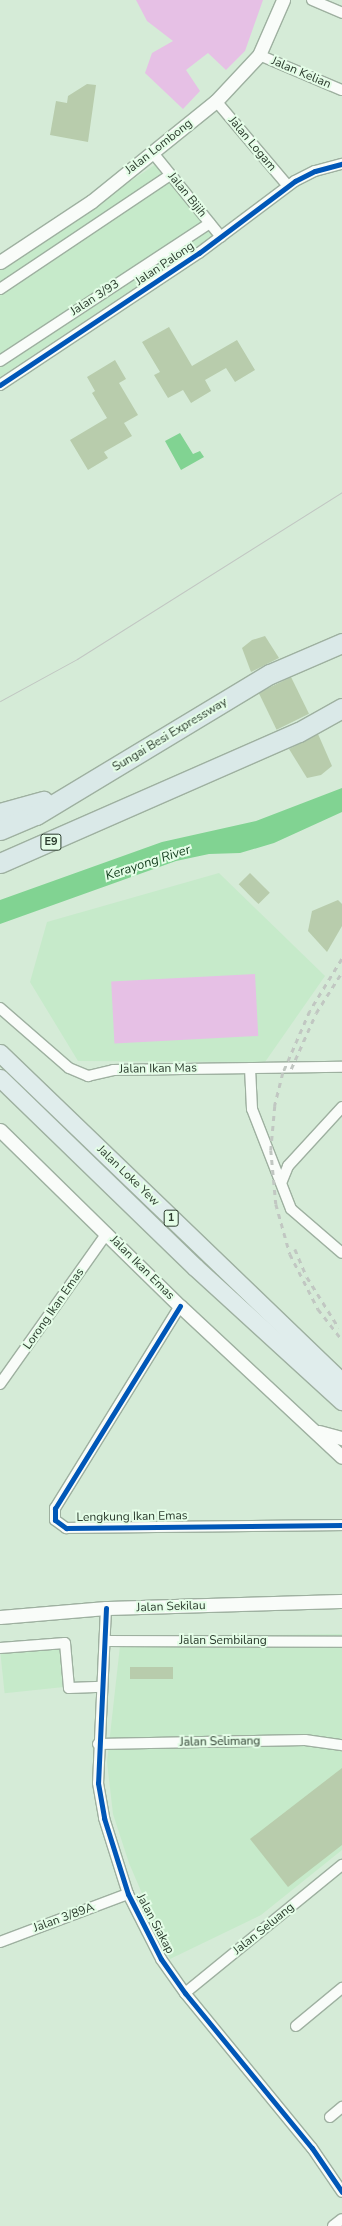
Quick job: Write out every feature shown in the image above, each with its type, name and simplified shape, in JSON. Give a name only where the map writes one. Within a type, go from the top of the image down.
[{"type":"highway","name":"Sungai Besi Expressway","points":[[0,830],[36,815],[270,674],[342,643]]},
{"type":"highway","name":"E9","points":[[0,863],[300,732],[342,708]]},
{"type":"highway","points":[[0,813],[75,792]]},
{"type":"highway","name":"Jalan Loke Yew","points":[[0,1053],[341,1394]]},
{"type":"highway","name":"Jalan Loke Yew","points":[[0,1078],[195,1267],[341,1394]]},
{"type":"street","name":"Jalan Lombong","points":[[0,262],[92,200],[216,102],[259,55],[283,0]]},
{"type":"street","points":[[312,0],[342,13]]},
{"type":"street","name":"Jalan Kelian","points":[[259,55],[342,90]]},
{"type":"street","name":"Jalan Logam","points":[[216,102],[288,186]]},
{"type":"street","name":"Jalan Bijih","points":[[153,153],[221,237]]},
{"type":"street","name":"Jalan Palong","points":[[0,385],[221,237],[288,186],[315,171],[342,164]]},
{"type":"street","points":[[0,289],[170,175]]},
{"type":"street","name":"Jalan 3/93","points":[[0,361],[210,223]]},
{"type":"street","name":"Jalan Ikan Mas","points":[[0,1008],[77,1074],[88,1076],[113,1070],[342,1067]]},
{"type":"street","points":[[250,1068],[252,1109],[282,1181],[291,1209],[342,1253]]},
{"type":"street","points":[[282,1181],[288,1166],[342,1107]]},
{"type":"street","name":"Jalan Ikan Emas","points":[[0,1130],[180,1306],[341,1453]]},
{"type":"street","name":"Lorong Ikan Emas","points":[[0,1384],[107,1233]]},
{"type":"street","name":"Lengkung Ikan Emas","points":[[180,1306],[55,1508],[56,1520],[66,1528],[342,1525]]},
{"type":"street","points":[[315,1430],[342,1438]]},
{"type":"street","name":"Jalan Sekilau","points":[[0,1617],[106,1608],[342,1601]]},
{"type":"street","name":"Jalan Siakap","points":[[106,1608],[98,1744],[98,1783],[104,1818],[128,1894],[155,1948],[185,1993],[312,2148],[342,2192]]},
{"type":"street","name":"Jalan Sembilang","points":[[105,1641],[342,1642]]},
{"type":"street","points":[[0,1648],[65,1643],[69,1688],[102,1687]]},
{"type":"street","name":"Jalan Selimang","points":[[98,1744],[305,1740],[342,1744]]},
{"type":"street","name":"Jalan Seluang","points":[[185,1993],[342,1865]]},
{"type":"street","name":"Jalan 3/89A","points":[[0,1942],[128,1894]]},
{"type":"street","points":[[296,2026],[342,1988]]},
{"type":"street","points":[[330,2117],[342,2107]]},
{"type":"street","points":[[333,2226],[342,2219]]},
{"type":"shaded area","points":[[136,0],[263,0],[245,51],[226,70],[208,53],[186,70],[200,91],[183,109],[145,73],[152,53],[173,41],[147,21]]},
{"type":"shaded area","points":[[156,164],[214,235],[0,377],[0,269]]},
{"type":"shaded area","points":[[219,873],[325,976],[265,1062],[78,1061],[30,982],[47,922]]},
{"type":"shaded area","points":[[255,974],[258,1036],[114,1043],[111,982]]},
{"type":"shaded area","points":[[342,1634],[342,1850],[261,1915],[170,1959],[129,1863],[113,1814],[107,1762],[121,1637]]},
{"type":"shaded area","points":[[62,1646],[66,1687],[5,1693],[0,1652]]},
{"type":"water","points":[[180,433],[193,454],[200,451],[204,457],[181,470],[165,441]]},
{"type":"water","name":"Kerayong River","points":[[342,788],[342,812],[274,843],[240,853],[209,854],[176,861],[0,924],[0,900],[162,842],[256,821]]},
{"type":"building","points":[[87,84],[96,85],[88,142],[50,135],[56,101],[67,103],[68,96]]},
{"type":"building","points":[[169,327],[192,366],[237,340],[255,370],[235,382],[226,368],[205,380],[211,391],[191,403],[183,390],[168,398],[154,375],[160,372],[142,342]]},
{"type":"building","points":[[115,360],[126,379],[119,383],[138,415],[124,423],[132,436],[104,452],[108,458],[88,470],[70,440],[107,418],[92,393],[95,391],[87,377]]},
{"type":"building","points":[[265,636],[279,658],[251,672],[242,648],[252,640]]},
{"type":"building","points":[[291,677],[309,714],[277,730],[259,693]]},
{"type":"building","points":[[318,734],[332,766],[321,775],[307,778],[289,749]]},
{"type":"building","points":[[250,873],[270,893],[258,904],[239,884]]},
{"type":"building","points":[[338,900],[342,904],[342,926],[327,952],[308,931],[312,911]]},
{"type":"building","points":[[130,1667],[173,1667],[173,1679],[130,1679]]},
{"type":"building","points":[[342,1768],[342,1845],[288,1887],[250,1839]]},
{"type":"tram line","points":[[0,701],[77,659],[342,492]]},
{"type":"railway","points":[[342,959],[310,1011],[283,1073],[275,1106],[271,1150],[276,1204],[290,1254],[318,1309],[342,1340]]},
{"type":"railway","points":[[291,1069],[316,1013],[342,972]]},
{"type":"railway","points":[[295,1249],[307,1277],[339,1328]]},
{"type":"cycle path","points":[[0,385],[199,253],[295,181],[315,171],[342,164]]},
{"type":"cycle path","points":[[180,1306],[55,1508],[55,1520],[66,1528],[342,1525]]},
{"type":"cycle path","points":[[106,1608],[98,1783],[104,1818],[128,1894],[161,1959],[185,1993],[312,2148],[342,2192]]}]
